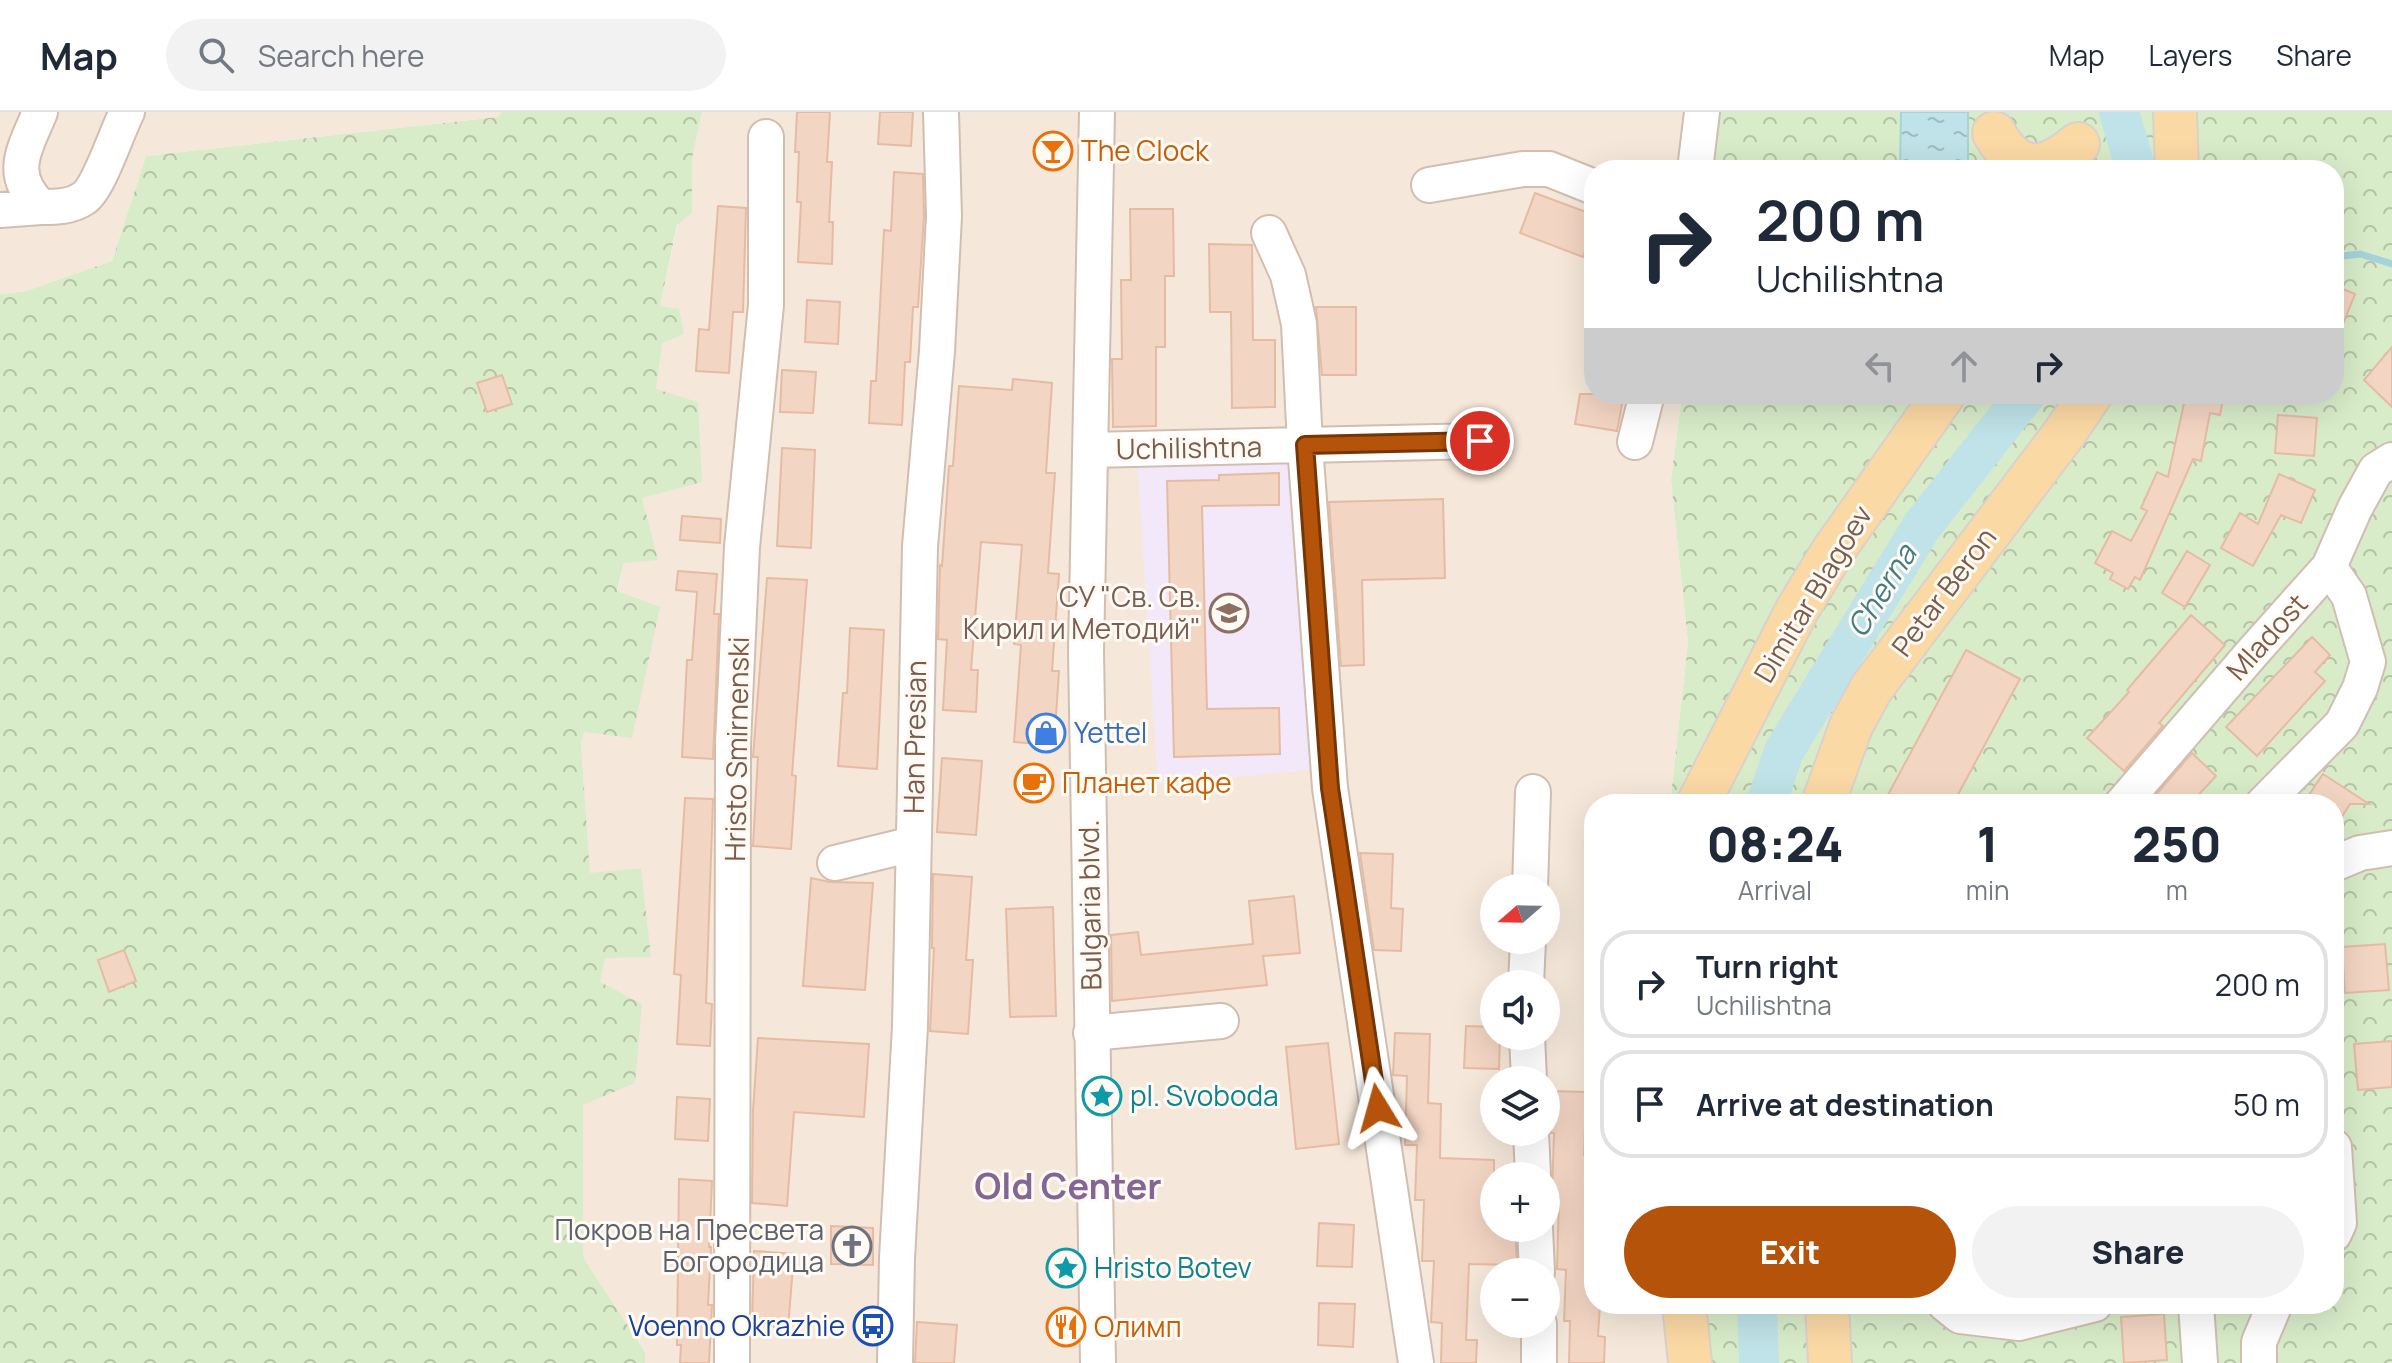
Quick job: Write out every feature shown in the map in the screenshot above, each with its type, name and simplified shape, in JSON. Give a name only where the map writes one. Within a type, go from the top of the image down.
[{"type":"main road","points":[[2175,112],[2177,160]]},
{"type":"main road","points":[[1994,138],[2018,160]]},
{"type":"main road","points":[[2055,160],[2079,139]]},
{"type":"main road","name":"Dimitar Blagoev","points":[[1703,794],[1797,610],[1937,404]]},
{"type":"main road","name":"Petar Beron","points":[[1826,794],[1847,735],[1871,689],[2084,404]]},
{"type":"main road","points":[[1685,1314],[1690,1363]]},
{"type":"main road","points":[[1828,1314],[1830,1363]]},
{"type":"street","points":[[40,112],[19,171],[28,195],[41,207]]},
{"type":"street","points":[[0,210],[73,203],[87,196],[95,185],[127,112]]},
{"type":"street","name":"Han Presian","points":[[895,1363],[897,1258],[910,1026],[920,546],[937,351],[944,216],[941,112]]},
{"type":"street","name":"Bulgaria blvd.","points":[[1097,112],[1086,651],[1098,1363]]},
{"type":"street","points":[[1696,160],[1702,112]]},
{"type":"street","name":"Hristo Smirnenski","points":[[732,1363],[733,743],[742,547],[766,305],[766,137]]},
{"type":"street","points":[[1429,185],[1523,169],[1549,169],[1584,183]]},
{"type":"street","points":[[1269,233],[1288,275],[1299,324],[1330,788],[1416,1363]]},
{"type":"street","points":[[1635,442],[1644,404]]},
{"type":"street","name":"Uchilishtna","points":[[1090,450],[1480,441]]},
{"type":"street","name":"Mladost","points":[[2131,794],[2329,567],[2376,470],[2392,460]]},
{"type":"street","points":[[2271,794],[2342,724],[2360,688],[2368,662],[2349,596],[2329,567]]},
{"type":"street","points":[[1530,874],[1533,792]]},
{"type":"street","points":[[835,863],[913,844]]},
{"type":"street","points":[[2344,860],[2360,853],[2392,848]]},
{"type":"street","points":[[1091,1033],[1221,1021]]},
{"type":"street","points":[[1958,1314],[2019,1323],[2055,1314]]},
{"type":"street","points":[[2197,1314],[2200,1363]]},
{"type":"street","points":[[2259,1363],[2259,1342],[2271,1314]]},
{"type":"street","points":[[1539,1338],[1539,1363]]},
{"type":"shaded area","points":[[0,112],[501,112],[498,117],[146,156],[112,261],[26,291],[0,294]]},
{"type":"shaded area","points":[[702,112],[1714,112],[1710,160],[1584,160],[1584,404],[1681,404],[1671,480],[1688,643],[1671,794],[1584,794],[1584,1314],[1670,1314],[1673,1363],[645,1363],[645,1352],[583,1257],[581,1135],[594,934],[581,743],[634,522],[657,320]]},
{"type":"shaded area","name":"СУ \"Св. Св. Кирил и Методий\"","points":[[1301,453],[1322,769],[1158,784],[1137,457]]},
{"type":"green space","points":[[501,112],[702,112],[692,159],[692,213],[677,225],[660,306],[679,309],[684,334],[662,343],[656,389],[698,402],[702,482],[642,498],[658,560],[624,563],[617,591],[660,607],[632,738],[584,732],[581,743],[590,873],[641,868],[651,957],[605,958],[600,982],[642,1004],[635,1083],[583,1105],[583,1257],[645,1352],[645,1363],[0,1363],[0,294],[26,291],[112,261],[146,156],[498,117]]},
{"type":"green space","points":[[1714,112],[2392,112],[2392,1363],[1673,1363],[1670,1314],[2344,1314],[2344,794],[1671,794],[1688,643],[1671,480],[1681,404],[2344,404],[2344,160],[1710,160]]},
{"type":"water","points":[[1901,112],[1968,112],[1968,160],[1900,160]]},
{"type":"building","points":[[797,112],[830,112],[827,162],[832,162],[829,222],[833,222],[832,264],[798,262],[801,202],[797,202]]},
{"type":"building","points":[[880,112],[913,112],[911,146],[878,144]]},
{"type":"building","points":[[894,172],[923,174],[924,216],[918,307],[913,307],[910,362],[905,362],[902,425],[869,423],[871,381],[876,381],[884,230],[891,231]]},
{"type":"building","points":[[1535,193],[1584,211],[1583,257],[1520,233]]},
{"type":"building","points":[[718,206],[746,208],[743,312],[733,312],[729,373],[696,371],[699,329],[709,330]]},
{"type":"building","points":[[1130,209],[1173,209],[1174,276],[1165,276],[1165,347],[1156,347],[1156,426],[1113,427],[1112,359],[1122,359],[1121,280],[1131,280]]},
{"type":"building","points":[[1209,244],[1252,245],[1253,340],[1275,340],[1275,407],[1232,408],[1231,312],[1210,312]]},
{"type":"building","points":[[2344,289],[2355,294],[2344,322]]},
{"type":"building","points":[[807,300],[840,302],[838,344],[805,342]]},
{"type":"building","points":[[1316,307],[1356,307],[1356,375],[1322,375]]},
{"type":"building","points":[[2392,347],[2392,407],[2364,380]]},
{"type":"building","points":[[782,370],[816,372],[813,413],[780,412]]},
{"type":"building","points":[[502,375],[512,404],[487,412],[477,383]]},
{"type":"building","points":[[1013,379],[1052,383],[1046,473],[1055,473],[1048,573],[1059,574],[1052,671],[1059,671],[1054,745],[1014,742],[1021,645],[1014,644],[1022,545],[981,542],[971,670],[978,670],[976,712],[943,710],[947,640],[938,639],[940,565],[949,466],[953,466],[959,386],[1012,390]]},
{"type":"building","points":[[1580,394],[1584,394],[1584,404],[1622,404],[1617,431],[1575,424]]},
{"type":"building","points":[[2184,404],[2222,404],[2220,415],[2210,413],[2201,461],[2193,459],[2140,580],[2135,577],[2128,589],[2110,579],[2113,573],[2095,563],[2112,531],[2131,541],[2147,511],[2141,508],[2157,472],[2168,477]]},
{"type":"building","points":[[2278,415],[2317,418],[2314,456],[2275,453]]},
{"type":"building","points":[[782,448],[815,450],[811,548],[777,546]]},
{"type":"building","points":[[1279,473],[1279,505],[1202,506],[1207,709],[1279,708],[1280,754],[1174,757],[1167,481],[1219,480],[1219,475]]},
{"type":"building","points":[[2279,474],[2315,490],[2301,523],[2281,515],[2253,566],[2221,548],[2240,513],[2258,524]]},
{"type":"building","points":[[1443,499],[1445,578],[1362,580],[1364,665],[1341,666],[1329,502]]},
{"type":"building","points":[[682,516],[721,519],[720,543],[680,540]]},
{"type":"building","points":[[2187,551],[2210,565],[2185,607],[2162,593]]},
{"type":"building","points":[[678,571],[717,574],[714,614],[719,614],[713,759],[682,757],[687,660],[692,660],[697,592],[676,590]]},
{"type":"building","points":[[767,578],[807,580],[792,775],[796,776],[791,849],[753,846],[758,757],[753,757]]},
{"type":"building","points":[[2191,615],[2225,645],[2159,723],[2163,726],[2124,771],[2087,738]]},
{"type":"building","points":[[850,628],[884,630],[877,769],[838,766],[843,693],[847,693]]},
{"type":"building","points":[[2312,637],[2330,655],[2315,672],[2325,681],[2257,756],[2226,727]]},
{"type":"building","points":[[1966,650],[2020,679],[1958,794],[1888,794]]},
{"type":"building","points":[[2192,753],[2216,776],[2199,794],[2157,794]]},
{"type":"building","points":[[942,758],[982,761],[976,835],[937,832]]},
{"type":"building","points":[[2323,774],[2369,804],[2350,804],[2344,813],[2344,794],[2310,794]]},
{"type":"building","points":[[685,798],[713,799],[706,1003],[712,1004],[710,1046],[677,1044],[681,975],[674,974]]},
{"type":"building","points":[[1360,853],[1393,854],[1391,908],[1403,909],[1401,951],[1374,950]]},
{"type":"building","points":[[933,874],[972,877],[966,960],[973,960],[968,1034],[930,1031],[934,948]]},
{"type":"building","points":[[811,878],[830,882],[873,883],[865,990],[803,986]]},
{"type":"building","points":[[1294,896],[1300,953],[1263,956],[1267,985],[1112,1001],[1111,935],[1138,932],[1141,955],[1253,944],[1249,901]]},
{"type":"building","points":[[1053,907],[1056,1016],[1010,1017],[1006,909]]},
{"type":"building","points":[[2385,944],[2389,990],[2345,993],[2344,947]]},
{"type":"building","points":[[124,950],[136,981],[109,992],[98,960]]},
{"type":"building","points":[[1466,1026],[1480,1026],[1480,1050],[1500,1050],[1499,1066],[1464,1068]]},
{"type":"building","points":[[1395,1033],[1430,1034],[1428,1103],[1441,1104],[1440,1158],[1494,1160],[1480,1162],[1480,1242],[1516,1242],[1517,1258],[1480,1258],[1480,1264],[1469,1264],[1466,1340],[1477,1340],[1476,1363],[1441,1363],[1442,1323],[1431,1322],[1434,1261],[1422,1261],[1424,1200],[1415,1200],[1417,1145],[1405,1145],[1407,1076],[1393,1075]]},
{"type":"building","points":[[758,1038],[869,1044],[864,1117],[794,1112],[787,1206],[752,1203]]},
{"type":"building","points":[[2392,1041],[2392,1087],[2358,1090],[2354,1044]]},
{"type":"building","points":[[1328,1043],[1339,1144],[1296,1149],[1286,1047]]},
{"type":"building","points":[[1560,1091],[1584,1092],[1584,1314],[1599,1314],[1598,1336],[1605,1337],[1604,1363],[1569,1363],[1570,1321],[1564,1321],[1566,1270],[1560,1269],[1560,1258],[1557,1258],[1560,1162],[1553,1162],[1554,1146],[1560,1146]]},
{"type":"building","points":[[677,1097],[710,1099],[708,1141],[675,1139]]},
{"type":"building","points":[[679,1179],[712,1181],[709,1363],[680,1363],[681,1345],[677,1345]]},
{"type":"building","points":[[1319,1223],[1354,1225],[1352,1267],[1317,1266]]},
{"type":"building","name":"Покров на Пресвета Богородица","points":[[831,1226],[873,1228],[873,1265],[831,1264]]},
{"type":"building","points":[[754,1251],[794,1254],[788,1328],[752,1325]]},
{"type":"building","points":[[1319,1303],[1355,1304],[1353,1347],[1318,1345]]},
{"type":"building","points":[[2164,1314],[2167,1360],[2124,1363],[2121,1317]]},
{"type":"building","points":[[917,1322],[957,1325],[954,1363],[915,1363]]},
{"type":"waterway","name":"Cherna","points":[[2119,112],[2133,160]]},
{"type":"waterway","points":[[2344,256],[2360,254],[2392,264]]},
{"type":"waterway","name":"Cherna","points":[[1769,794],[1784,751],[1922,526],[2018,404]]},
{"type":"waterway","name":"Cherna","points":[[1757,1314],[1759,1363]]},
{"type":"place","name":"The Clock","points":[[1053,151]]},
{"type":"place","name":"СУ \"Св. Св. Кирил и Методий\"","points":[[1229,613]]},
{"type":"place","name":"Yettel","points":[[1046,733]]},
{"type":"place","name":"Планет кафе","points":[[1034,783]]},
{"type":"place","name":"pl. Svoboda","points":[[1102,1096]]},
{"type":"place","name":"Покров на Пресвета Богородица","points":[[852,1246]]},
{"type":"place","name":"Hristo Botev","points":[[1066,1268]]},
{"type":"place","name":"Voenno Okrazhie","points":[[873,1326]]},
{"type":"place","name":"Олимп","points":[[1066,1327]]},
{"type":"district","name":"Old Center","points":[[1068,1186]]},
{"type":"route","points":[[1378,1108],[1330,788],[1305,445],[1480,441]]}]
